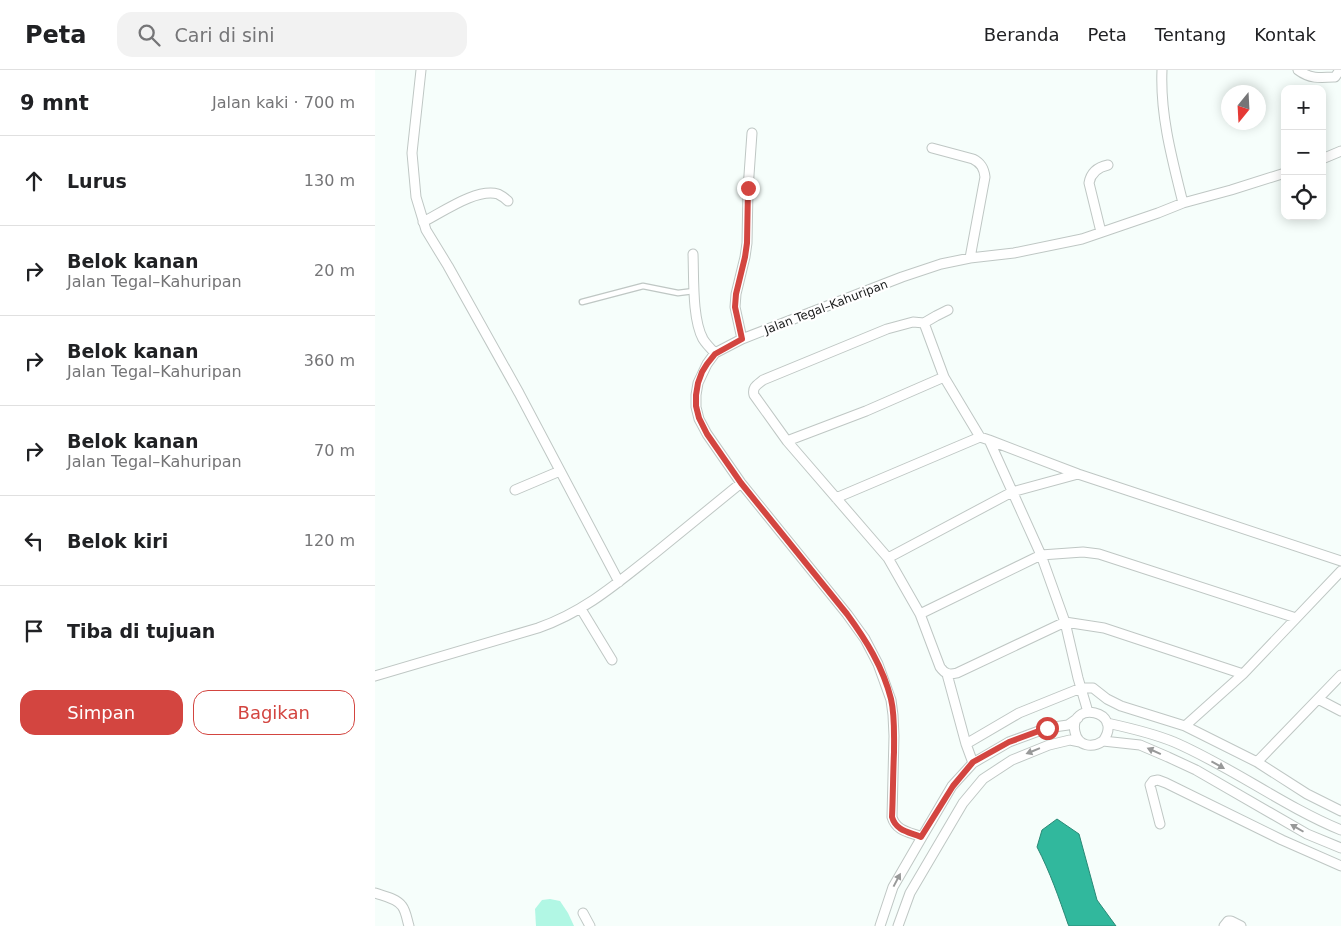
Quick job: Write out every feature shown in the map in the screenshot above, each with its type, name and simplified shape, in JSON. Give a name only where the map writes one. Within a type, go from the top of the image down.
[{"type":"street","points":[[421,70],[412,153],[416,197],[423,222],[619,582]]},
{"type":"street","points":[[1162,70],[1163,106],[1170,148],[1183,202]]},
{"type":"street","points":[[1298,70],[1306,76],[1319,78],[1335,77],[1340,70]]},
{"type":"street","points":[[742,339],[735,307],[747,243],[752,134]]},
{"type":"street","points":[[932,148],[973,159],[979,162],[985,171],[970,258]]},
{"type":"street","points":[[1326,157],[1341,151]]},
{"type":"street","points":[[1101,232],[1089,183],[1093,173],[1099,167],[1109,165]]},
{"type":"street","name":"Jalan Tegal–Kahuripan","points":[[921,837],[899,828],[894,824],[892,817],[893,715],[891,700],[878,664],[865,639],[847,614],[741,483],[707,434],[699,418],[696,406],[698,383],[704,368],[715,354],[742,339],[902,277],[941,264],[970,258],[1014,253],[1082,239],[1158,213],[1183,202],[1281,174]]},
{"type":"street","points":[[423,222],[468,198],[485,194],[496,194],[508,201]]},
{"type":"street","points":[[693,254],[694,291],[699,329],[705,342],[715,354]]},
{"type":"street","points":[[948,310],[924,323],[913,322],[887,329],[763,380],[754,388],[754,395],[787,441],[888,558],[920,614],[940,667],[947,674],[973,762]]},
{"type":"street","points":[[924,323],[944,377],[985,439],[1041,556],[1065,622],[1088,712]]},
{"type":"street","points":[[787,441],[866,411],[944,377]]},
{"type":"street","points":[[836,498],[985,439],[1078,474],[1341,561]]},
{"type":"street","points":[[515,490],[560,471]]},
{"type":"street","points":[[888,558],[1012,492],[1078,474]]},
{"type":"street","points":[[375,676],[558,621],[619,582],[741,483]]},
{"type":"street","points":[[920,614],[1041,556],[1083,552],[1099,554],[1296,618]]},
{"type":"street","points":[[1185,726],[1243,674],[1341,571]]},
{"type":"street","points":[[581,608],[612,660]]},
{"type":"street","points":[[947,674],[957,673],[1065,622],[1104,628],[1243,674]]},
{"type":"street","points":[[1257,762],[1341,675]]},
{"type":"street","points":[[967,744],[1019,713],[1081,688],[1093,688],[1107,699],[1121,706],[1185,726],[1257,762],[1307,794],[1341,811]]},
{"type":"street","points":[[1318,699],[1341,711]]},
{"type":"street","points":[[880,926],[893,887],[921,837],[953,786],[973,762],[1009,742],[1047,728],[1068,725],[1088,712],[1094,712],[1104,718],[1107,723],[1107,736],[1098,745],[1085,745],[1070,740],[1049,745],[1011,760],[983,779],[963,803],[910,893],[897,926]]},
{"type":"street","points":[[1078,718],[1074,731],[1080,742]]},
{"type":"street","points":[[1107,723],[1147,732],[1175,743],[1315,819],[1341,830]]},
{"type":"street","points":[[1103,741],[1140,745],[1168,757],[1196,770],[1307,834],[1341,848]]},
{"type":"street","points":[[1160,824],[1150,785],[1153,781],[1158,780],[1281,840],[1341,866]]},
{"type":"street","points":[[375,893],[401,904],[409,926]]},
{"type":"street","points":[[583,913],[590,926]]},
{"type":"street","points":[[1225,926],[1227,921],[1231,921],[1241,926]]},
{"type":"lane","points":[[582,302],[643,286],[678,293],[694,291]]},
{"type":"shaded area","points":[[1057,819],[1079,834],[1097,900],[1116,926],[1069,926],[1050,875],[1037,847],[1042,830]]},
{"type":"shaded area","points":[[542,900],[560,901],[574,926],[536,926],[535,909]]},
{"type":"route","points":[[748,188],[747,243],[735,307],[742,339],[715,354],[707,364],[698,383],[696,406],[699,418],[707,434],[726,464],[847,614],[865,639],[878,664],[887,685],[893,715],[892,817],[894,824],[921,837],[953,786],[973,762],[1009,742],[1047,728]]}]
